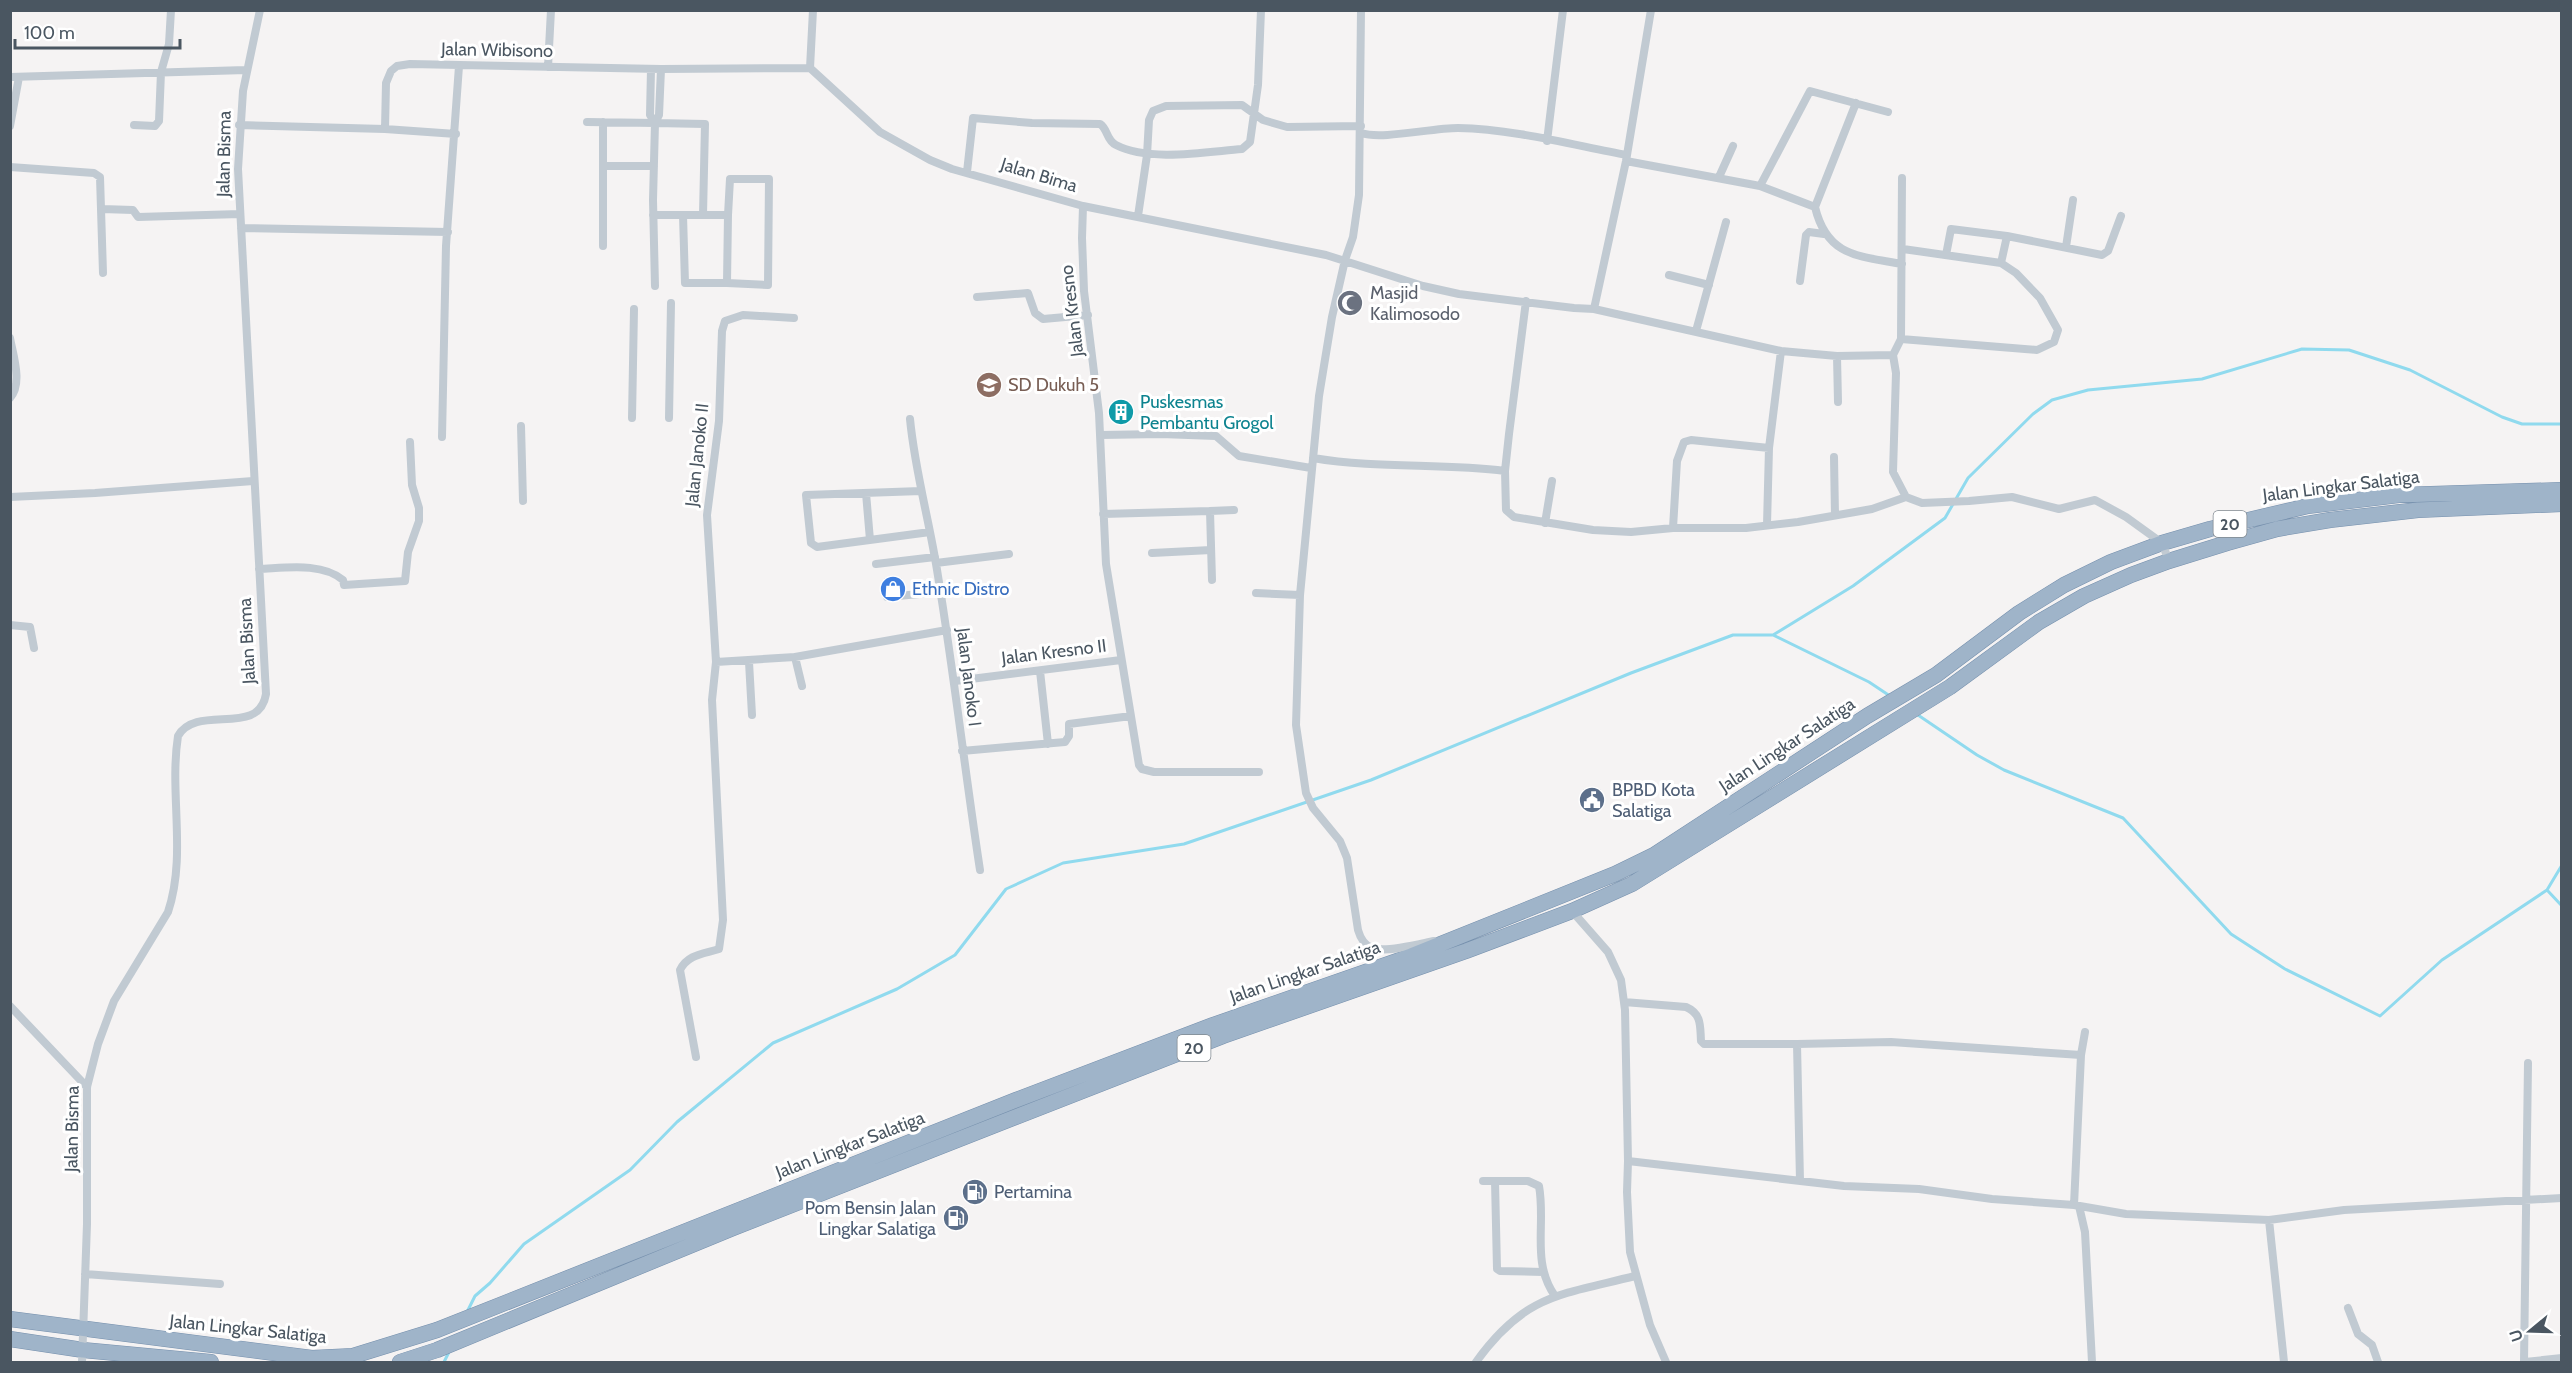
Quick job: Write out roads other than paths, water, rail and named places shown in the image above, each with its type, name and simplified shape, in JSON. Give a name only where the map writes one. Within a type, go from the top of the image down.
[{"type":"highway","name":"Jalan Lingkar Salatiga","points":[[400,1362],[490,1329],[724,1232],[1463,944],[1522,913],[1654,855],[1867,716],[1936,675],[2019,614],[2064,585],[2111,562],[2162,543],[2260,516],[2307,506],[2399,495],[2562,490]]},
{"type":"highway","name":"Jalan Lingkar Salatiga","points":[[10,1319],[312,1358],[353,1356],[437,1330],[1213,1025],[1572,911],[1660,868],[1950,687],[2039,622],[2084,596],[2169,561],[2277,529],[2330,520],[2418,510],[2562,504]]},
{"type":"highway","points":[[1522,913],[1527,927]]},
{"type":"highway","name":"Jalan Lingkar Salatiga","points":[[10,1339],[83,1356],[211,1362]]},
{"type":"street","points":[[134,125],[158,124],[161,72],[169,44],[171,10]]},
{"type":"street","name":"Jalan Bisma","points":[[83,1356],[87,1087],[98,1044],[114,1001],[163,921],[172,902],[176,874],[178,736],[189,724],[203,720],[248,716],[261,709],[264,704],[264,648],[253,481],[252,401],[240,214],[239,125],[246,70],[260,10]]},
{"type":"street","points":[[548,67],[551,10]]},
{"type":"street","points":[[810,68],[813,10]]},
{"type":"street","points":[[967,172],[973,118],[1032,123],[1100,123],[1113,143],[1147,154],[1242,149],[1250,142],[1258,86],[1261,10]]},
{"type":"street","points":[[1361,10],[1359,195],[1353,237],[1345,260],[1324,357],[1300,595],[1296,725],[1306,793],[1313,808],[1340,841],[1347,858],[1358,930],[1362,940],[1371,948],[1463,944]]},
{"type":"street","points":[[1547,141],[1563,10]]},
{"type":"street","points":[[1594,309],[1627,158],[1651,10]]},
{"type":"street","name":"Jalan Wibisono","points":[[385,129],[386,83],[393,68],[410,64],[651,69],[810,68]]},
{"type":"street","points":[[442,437],[448,232],[459,66]]},
{"type":"street","name":"Jalan Bima","points":[[810,68],[880,132],[930,160],[1083,206],[1345,260],[1442,290],[1566,308],[1594,309],[1781,351],[1838,356],[1893,355]]},
{"type":"street","points":[[651,69],[650,115],[655,123]]},
{"type":"street","points":[[655,286],[653,215],[655,123],[659,116],[661,69]]},
{"type":"street","points":[[10,126],[15,77],[246,70]]},
{"type":"street","points":[[1760,186],[1810,91],[1888,112]]},
{"type":"street","points":[[1856,103],[1815,207],[1824,234],[1832,243],[1853,255],[1902,264]]},
{"type":"street","points":[[1138,216],[1147,154],[1149,120],[1153,111],[1235,105],[1248,107],[1263,120],[1287,127],[1361,129],[1370,136],[1456,128],[1547,141],[1760,186],[1815,207]]},
{"type":"street","points":[[587,122],[705,124],[703,215]]},
{"type":"street","points":[[603,122],[603,246]]},
{"type":"street","points":[[239,125],[385,129],[456,134]]},
{"type":"street","points":[[1719,177],[1733,146]]},
{"type":"street","points":[[603,166],[654,166]]},
{"type":"street","points":[[10,167],[94,173],[101,179],[103,273]]},
{"type":"street","points":[[1902,178],[1901,339],[1893,355],[1896,373],[1893,472],[1906,497]]},
{"type":"street","points":[[683,215],[685,283],[768,285],[769,179],[730,179],[727,283]]},
{"type":"street","points":[[2066,247],[2073,200]]},
{"type":"street","name":"Jalan Kresno","points":[[1083,206],[1082,256],[1100,413],[1106,564],[1140,765],[1148,772],[1259,772]]},
{"type":"street","points":[[102,209],[133,210],[138,217],[240,214]]},
{"type":"street","points":[[653,215],[728,215]]},
{"type":"street","points":[[1946,255],[1951,229],[2007,236],[2098,255],[2106,254],[2121,216]]},
{"type":"street","points":[[1696,332],[1726,222]]},
{"type":"street","points":[[241,228],[448,232]]},
{"type":"street","points":[[1800,281],[1807,233],[1824,234]]},
{"type":"street","points":[[2001,263],[2007,236]]},
{"type":"street","points":[[1901,339],[2026,350],[2047,347],[2054,342],[2058,330],[2040,298],[2016,273],[2001,263],[1903,249]]},
{"type":"street","points":[[1669,275],[1709,285]]},
{"type":"street","points":[[978,297],[1028,293],[1035,314],[1042,319],[1088,315]]},
{"type":"street","points":[[1526,301],[1514,381],[1505,471],[1506,510],[1520,519],[1593,530],[1631,532],[1673,528],[1746,528],[1798,522],[1872,508],[1906,497],[1922,502],[2012,497],[2059,509],[2095,501],[2126,517],[2162,543],[2169,561]]},
{"type":"street","points":[[669,418],[671,303]]},
{"type":"street","points":[[632,418],[634,309]]},
{"type":"street","name":"Jalan Janoko II","points":[[696,1057],[680,970],[684,961],[719,949],[722,944],[723,920],[712,700],[716,662],[707,514],[719,421],[723,326],[729,318],[736,316],[794,318]]},
{"type":"street","points":[[10,338],[17,381],[15,392],[10,398]]},
{"type":"street","points":[[1767,525],[1769,448],[1781,351]]},
{"type":"street","points":[[1838,356],[1838,402]]},
{"type":"street","name":"Jalan Janoko I","points":[[910,419],[955,681],[962,751],[980,870]]},
{"type":"street","points":[[521,426],[522,501]]},
{"type":"street","points":[[1101,435],[1216,436],[1239,456],[1311,468]]},
{"type":"street","points":[[1673,528],[1677,461],[1684,442],[1687,440],[1769,448]]},
{"type":"street","points":[[259,569],[313,569],[339,576],[344,585],[405,581],[408,552],[419,521],[412,485],[410,442]]},
{"type":"street","points":[[1834,457],[1835,515]]},
{"type":"street","points":[[1313,458],[1362,464],[1437,465],[1505,471]]},
{"type":"street","points":[[10,497],[106,493],[253,481]]},
{"type":"street","points":[[1545,523],[1552,482]]},
{"type":"street","points":[[921,492],[806,495],[810,543],[813,546],[930,532]]},
{"type":"street","points":[[866,493],[870,540]]},
{"type":"street","points":[[1103,514],[1234,510]]},
{"type":"street","points":[[1210,511],[1212,580]]},
{"type":"street","points":[[1152,553],[1211,550]]},
{"type":"street","points":[[876,564],[1009,554]]},
{"type":"street","points":[[887,597],[941,592]]},
{"type":"street","points":[[1256,592],[1300,595]]},
{"type":"street","points":[[10,625],[30,627],[34,648]]},
{"type":"street","points":[[716,662],[749,662],[795,657],[947,630]]},
{"type":"street","points":[[795,657],[802,686]]},
{"type":"street","name":"Jalan Kresno II","points":[[955,681],[1121,660]]},
{"type":"street","points":[[749,662],[752,715]]},
{"type":"street","points":[[1040,671],[1048,744]]},
{"type":"street","points":[[962,751],[1048,744],[1068,740],[1069,724],[1131,716]]},
{"type":"street","points":[[1572,911],[1599,940],[1614,961],[1621,980],[1624,1002],[1629,1161],[1627,1227],[1635,1276],[1650,1325],[1666,1362]]},
{"type":"street","points":[[1624,1002],[1686,1007],[1695,1011],[1700,1022],[1701,1041],[1704,1044],[1891,1042],[2081,1055]]},
{"type":"street","points":[[10,1006],[87,1087]]},
{"type":"street","points":[[2085,1032],[2081,1055],[2076,1205],[2085,1232],[2092,1362]]},
{"type":"street","points":[[1797,1044],[1800,1181]]},
{"type":"street","points":[[2528,1063],[2525,1362],[2562,1358]]},
{"type":"street","points":[[1629,1161],[1800,1181],[2076,1205],[2126,1214],[2269,1220],[2364,1208],[2527,1202],[2562,1198]]},
{"type":"street","points":[[1483,1181],[1528,1181],[1539,1186],[1541,1265],[1555,1296]]},
{"type":"street","points":[[1494,1181],[1497,1269],[1500,1271],[1543,1272]]},
{"type":"street","points":[[2269,1220],[2284,1362]]},
{"type":"street","points":[[85,1274],[220,1284]]},
{"type":"street","points":[[1476,1362],[1516,1317],[1528,1308],[1555,1296],[1635,1276]]},
{"type":"street","points":[[2348,1308],[2358,1334],[2372,1345],[2378,1362]]},
{"type":"waterway","points":[[1773,635],[1853,586],[1945,518],[1968,478],[2033,414],[2052,400],[2088,390],[2202,379],[2302,349],[2349,350],[2410,370],[2502,417],[2522,424],[2562,424]]},
{"type":"waterway","points":[[467,1312],[475,1296],[490,1283],[524,1244],[630,1170],[677,1122],[773,1043],[897,989],[955,955],[1006,889],[1063,863],[1184,844],[1371,780],[1631,673],[1733,635],[1773,635],[1869,682],[1890,696]]},
{"type":"waterway","points":[[1915,713],[1977,755],[2004,770],[2123,818],[2231,934],[2285,969],[2380,1016],[2442,960],[2547,890],[2562,865]]},
{"type":"waterway","points":[[2547,890],[2562,906]]},
{"type":"waterway","points":[[444,1362],[450,1350]]},
{"type":"place","name":"Masjid Kalimosodo","points":[[1350,303]]},
{"type":"place","name":"SD Dukuh 5","points":[[989,385]]},
{"type":"place","name":"Puskesmas Pembantu Grogol","points":[[1121,412]]},
{"type":"place","name":"Ethnic Distro","points":[[893,589]]},
{"type":"place","name":"BPBD Kota Salatiga","points":[[1592,800]]},
{"type":"place","name":"Pertamina","points":[[975,1192]]},
{"type":"place","name":"Pom Bensin Jalan Lingkar Salatiga","points":[[956,1218]]}]
